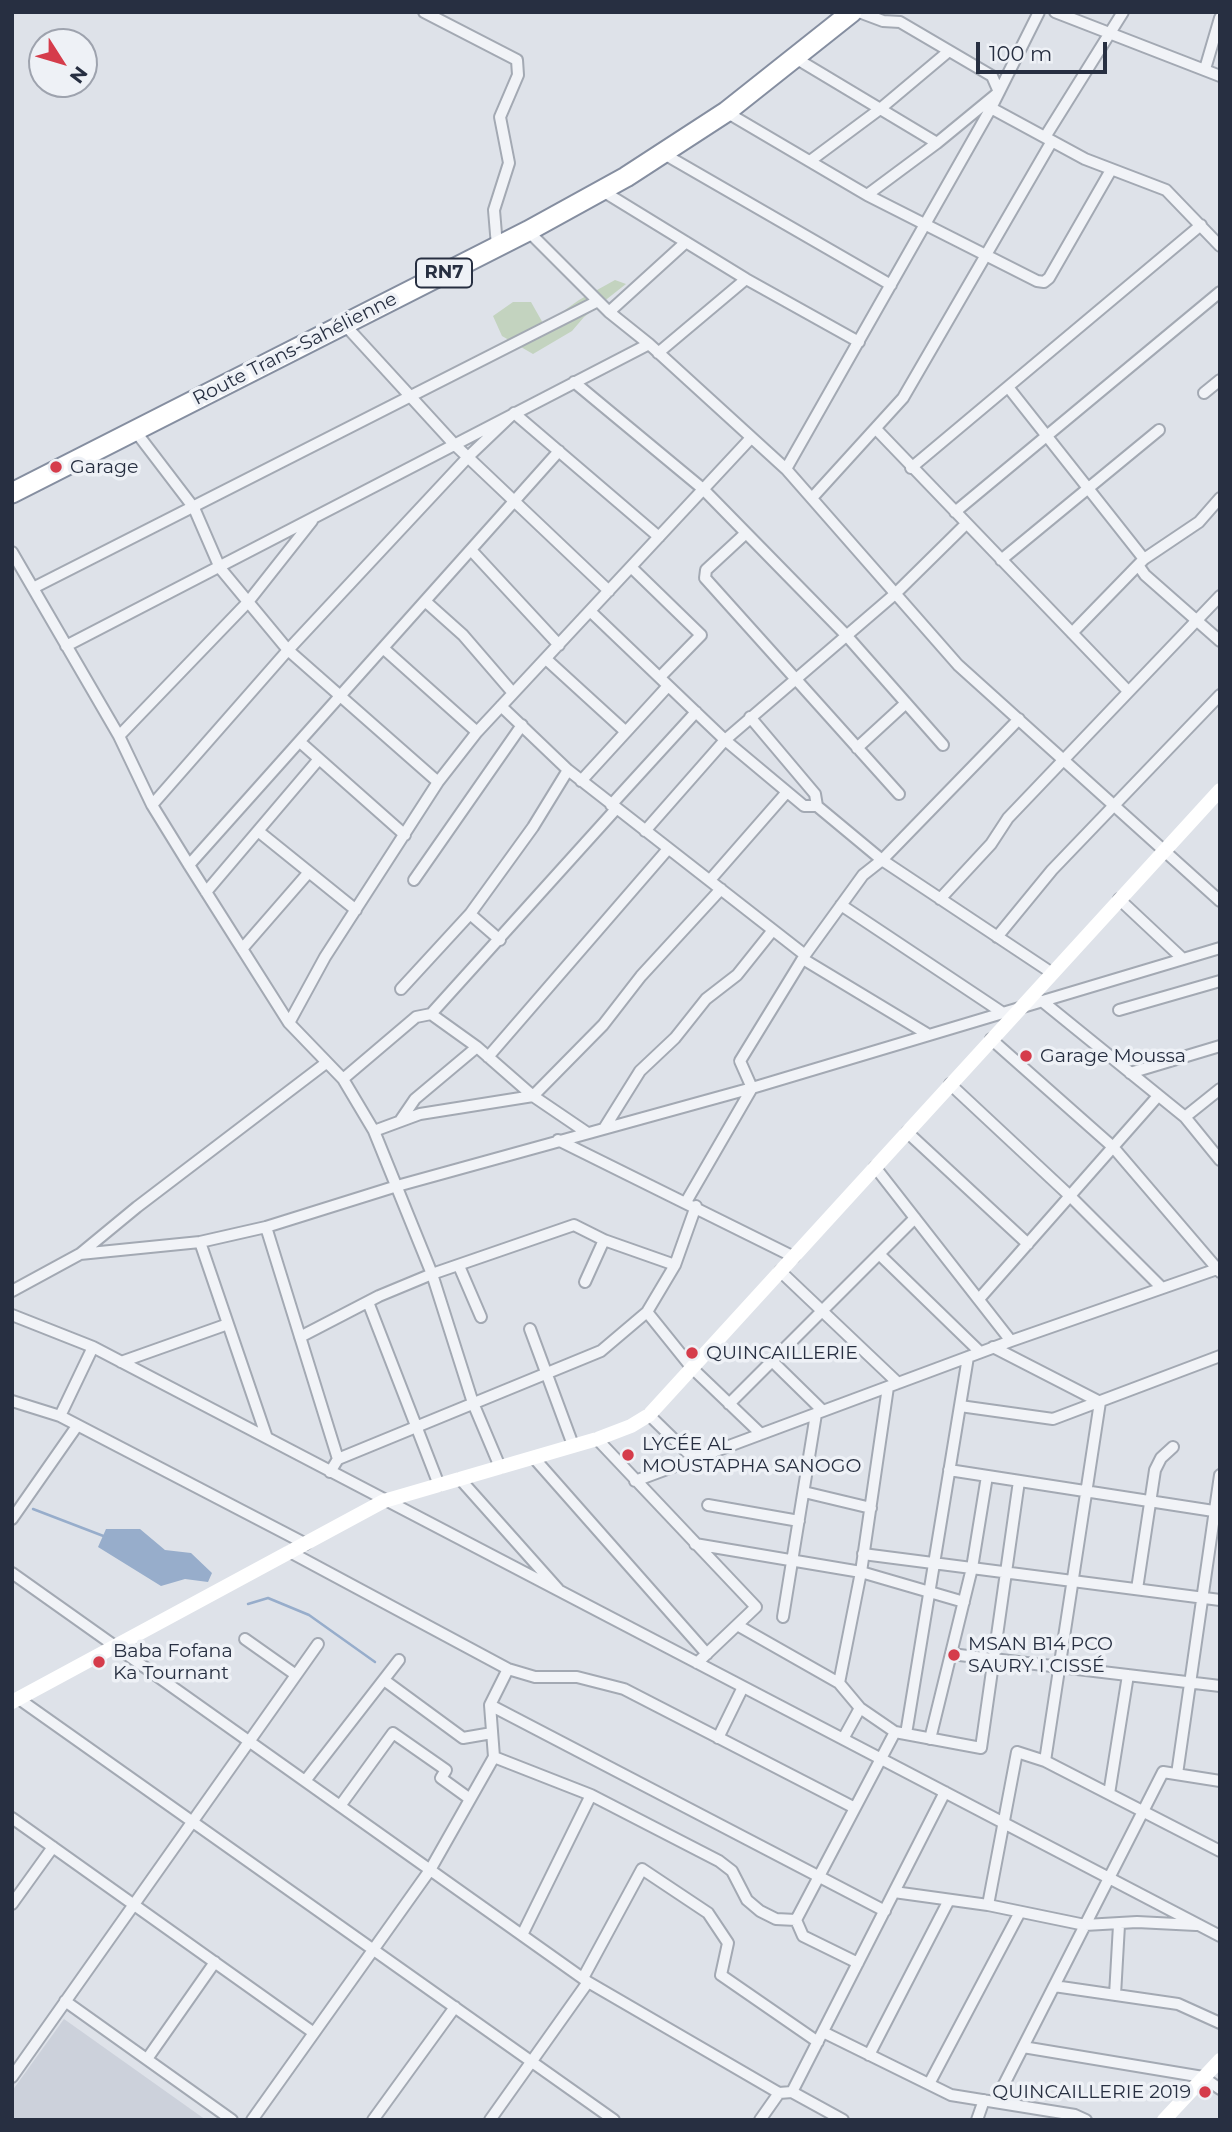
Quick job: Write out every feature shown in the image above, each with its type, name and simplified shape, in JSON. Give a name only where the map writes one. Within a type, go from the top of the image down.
[{"type":"highway","name":"Route Trans-Sahélienne","points":[[12,493],[528,231],[664,155],[797,59],[852,12]]},
{"type":"street","points":[[424,12],[517,60],[518,75],[500,117],[509,163],[494,210],[497,246]]},
{"type":"street","points":[[859,12],[883,21],[895,16],[992,76],[999,92]]},
{"type":"street","points":[[786,469],[926,226],[992,107],[1040,12]]},
{"type":"street","points":[[1055,12],[1220,76]]},
{"type":"street","points":[[812,498],[903,398],[987,258],[1049,139],[1123,12]]},
{"type":"street","points":[[1205,69],[1220,18]]},
{"type":"street","points":[[810,161],[880,109],[950,51]]},
{"type":"street","points":[[797,59],[937,143]]},
{"type":"street","points":[[867,195],[999,92]]},
{"type":"street","points":[[992,107],[1111,170],[1166,190],[1220,246]]},
{"type":"street","points":[[726,112],[867,195],[987,258],[1044,282],[1111,170]]},
{"type":"street","points":[[664,155],[891,285]]},
{"type":"street","points":[[601,190],[746,279],[859,342]]},
{"type":"street","points":[[911,468],[1201,225]]},
{"type":"street","points":[[528,231],[609,312],[649,344],[750,439],[786,469],[958,665],[1220,901]]},
{"type":"street","points":[[609,312],[685,242]]},
{"type":"street","points":[[658,353],[746,279]]},
{"type":"street","points":[[955,513],[1220,292]]},
{"type":"street","points":[[33,588],[412,398],[598,301]]},
{"type":"street","points":[[345,325],[454,444],[609,591]]},
{"type":"street","points":[[66,646],[649,344]]},
{"type":"street","points":[[1204,393],[1220,380]]},
{"type":"street","points":[[574,382],[703,489],[846,635],[943,745]]},
{"type":"street","points":[[1008,387],[1141,562],[1197,621],[1220,641]]},
{"type":"street","points":[[514,413],[659,537]]},
{"type":"street","points":[[152,805],[288,650],[469,456],[514,413]]},
{"type":"street","points":[[876,429],[1127,690]]},
{"type":"street","points":[[1001,560],[1159,430]]},
{"type":"street","points":[[136,432],[194,508],[220,568],[288,650],[438,782]]},
{"type":"street","points":[[289,1023],[325,957],[438,782],[477,732],[750,439]]},
{"type":"street","points":[[189,865],[559,451]]},
{"type":"street","points":[[1072,633],[1141,562],[1199,522],[1220,498]]},
{"type":"street","points":[[119,736],[248,602],[316,516]]},
{"type":"street","points":[[645,831],[725,740],[895,594],[966,524]]},
{"type":"street","points":[[746,533],[706,570],[705,578],[899,794]]},
{"type":"street","points":[[471,550],[559,645]]},
{"type":"street","points":[[12,552],[119,736],[152,805],[189,865],[289,1023],[343,1079],[374,1131],[432,1273],[473,1403],[500,1467]]},
{"type":"street","points":[[581,781],[626,732],[701,635],[631,567]]},
{"type":"street","points":[[940,899],[991,844],[1008,818],[1065,760],[1127,690],[1220,596]]},
{"type":"street","points":[[425,601],[463,635],[513,693]]},
{"type":"street","points":[[590,611],[725,740],[804,806],[817,807],[882,860],[1052,973]]},
{"type":"street","points":[[383,649],[477,732]]},
{"type":"street","points":[[546,659],[626,732]]},
{"type":"street","points":[[997,937],[1052,870],[1089,835],[1114,803],[1220,695]]},
{"type":"street","points":[[857,748],[906,703]]},
{"type":"street","points":[[502,706],[581,781],[774,930],[804,957],[929,1035]]},
{"type":"street","points":[[343,1079],[416,1017],[431,1014],[500,940],[696,712]]},
{"type":"street","points":[[750,717],[815,794],[817,807]]},
{"type":"street","points":[[752,1088],[740,1061],[804,957],[841,905],[863,875],[882,860],[1019,719]]},
{"type":"street","points":[[414,880],[522,725]]},
{"type":"street","points":[[300,742],[405,835]]},
{"type":"street","points":[[206,892],[319,759]]},
{"type":"street","points":[[401,989],[470,914],[533,827],[568,770]]},
{"type":"street","points":[[614,2120],[193,1821],[16,1701],[384,1501],[573,1446],[631,1426],[649,1415],[1220,790]]},
{"type":"street","points":[[710,880],[787,792]]},
{"type":"street","points":[[258,831],[356,910]]},
{"type":"street","points":[[488,1057],[668,849]]},
{"type":"street","points":[[242,949],[309,872]]},
{"type":"street","points":[[374,1131],[420,1114],[533,1096],[603,1025],[641,976],[721,889]]},
{"type":"street","points":[[1119,899],[1184,959]]},
{"type":"street","points":[[841,905],[1003,1013]]},
{"type":"street","points":[[470,914],[500,940]]},
{"type":"street","points":[[605,1127],[632,1080],[675,1038],[706,999],[730,982],[774,930]]},
{"type":"street","points":[[80,1254],[200,1242],[266,1227],[397,1185],[752,1088],[1220,948]]},
{"type":"street","points":[[1119,1010],[1220,981]]},
{"type":"street","points":[[1042,1001],[1185,1118],[1220,1160]]},
{"type":"street","points":[[431,1014],[477,1047],[533,1096],[586,1132]]},
{"type":"street","points":[[635,1481],[993,1347],[1219,1269],[1113,1147],[991,1039]]},
{"type":"street","points":[[1130,1073],[1220,1046]]},
{"type":"street","points":[[400,1121],[415,1098],[477,1047]]},
{"type":"street","points":[[12,1291],[80,1254],[136,1207],[326,1063]]},
{"type":"street","points":[[950,1084],[1070,1196],[1161,1287]]},
{"type":"street","points":[[330,1472],[338,1459],[601,1351],[647,1312],[676,1265],[691,1204],[752,1088]]},
{"type":"street","points":[[1185,1118],[1220,1089]]},
{"type":"street","points":[[979,1299],[1158,1096]]},
{"type":"street","points":[[907,1132],[1028,1244]]},
{"type":"street","points":[[558,1140],[652,1189],[691,1204],[794,1257]]},
{"type":"street","points":[[875,1167],[1011,1341]]},
{"type":"street","points":[[729,1405],[915,1218]]},
{"type":"street","points":[[300,1337],[432,1273],[574,1225],[604,1240],[676,1265]]},
{"type":"street","points":[[266,1227],[338,1459]]},
{"type":"street","points":[[585,1282],[604,1240]]},
{"type":"street","points":[[200,1242],[267,1438]]},
{"type":"street","points":[[878,1254],[980,1352]]},
{"type":"street","points":[[459,1266],[481,1317]]},
{"type":"street","points":[[780,1271],[893,1385]]},
{"type":"street","points":[[368,1302],[439,1485]]},
{"type":"street","points":[[647,1312],[692,1368],[761,1434]]},
{"type":"street","points":[[12,1315],[93,1347],[1220,1936]]},
{"type":"street","points":[[121,1362],[228,1324]]},
{"type":"street","points":[[530,1329],[573,1446]]},
{"type":"street","points":[[60,1416],[93,1347]]},
{"type":"street","points":[[993,1347],[1100,1402]]},
{"type":"street","points":[[960,1406],[1053,1419],[1220,1356]]},
{"type":"street","points":[[796,1920],[881,1759],[901,1733],[929,1593],[968,1357]]},
{"type":"street","points":[[772,1361],[819,1412]]},
{"type":"street","points":[[839,1682],[893,1385]]},
{"type":"street","points":[[12,1401],[60,1416],[306,1544]]},
{"type":"street","points":[[1045,1760],[1100,1402]]},
{"type":"street","points":[[783,1616],[819,1412]]},
{"type":"street","points":[[649,1415],[694,1459]]},
{"type":"street","points":[[12,1519],[77,1426]]},
{"type":"street","points":[[597,1438],[757,1608],[697,1663]]},
{"type":"street","points":[[1138,1589],[1157,1464],[1173,1447]]},
{"type":"street","points":[[534,1458],[707,1654]]},
{"type":"street","points":[[950,1470],[1217,1511]]},
{"type":"street","points":[[1177,1774],[1217,1511],[1220,1475]]},
{"type":"street","points":[[930,1739],[972,1568],[987,1476]]},
{"type":"street","points":[[460,1479],[562,1593]]},
{"type":"street","points":[[737,1625],[839,1682],[860,1708],[901,1733],[981,1748],[1019,1481]]},
{"type":"street","points":[[804,1492],[871,1508]]},
{"type":"street","points":[[708,1505],[799,1521]]},
{"type":"street","points":[[695,1544],[860,1572],[964,1602]]},
{"type":"street","points":[[290,1552],[508,1669],[536,1677],[576,1677],[624,1689],[855,1808]]},
{"type":"street","points":[[863,1554],[1220,1600]]},
{"type":"street","points":[[12,1573],[586,1980],[779,2093],[792,2092],[843,2120]]},
{"type":"street","points":[[245,1639],[296,1675]]},
{"type":"street","points":[[12,2077],[318,1644]]},
{"type":"street","points":[[951,1654],[1220,1686]]},
{"type":"street","points":[[305,1781],[399,1660]]},
{"type":"street","points":[[252,2120],[430,1870],[471,1799],[494,1757],[490,1705],[508,1669]]},
{"type":"street","points":[[1109,1794],[1128,1675]]},
{"type":"street","points":[[384,1680],[463,1738],[492,1733]]},
{"type":"street","points":[[718,1738],[743,1687]]},
{"type":"street","points":[[490,1705],[885,1911]]},
{"type":"street","points":[[843,1739],[860,1708]]},
{"type":"street","points":[[340,1806],[393,1733],[446,1770],[441,1778],[471,1799]]},
{"type":"street","points":[[988,1905],[1017,1752],[1045,1760],[1220,1852]]},
{"type":"street","points":[[494,1757],[591,1795],[719,1861],[732,1871],[747,1900],[760,1911],[776,1919],[796,1920]]},
{"type":"street","points":[[977,2120],[1023,2047],[1163,1772],[1220,1781]]},
{"type":"street","points":[[792,2092],[945,1793]]},
{"type":"street","points":[[522,1935],[591,1795]]},
{"type":"street","points":[[12,1818],[314,2033]]},
{"type":"street","points":[[12,1904],[53,1847]]},
{"type":"street","points":[[490,2120],[586,1980],[642,1869],[708,1913],[727,1943],[721,1975],[820,2037],[869,2055],[951,2095],[1075,2115],[1086,2120]]},
{"type":"street","points":[[894,1892],[988,1905],[1085,1925],[1137,1922],[1201,1926]]},
{"type":"street","points":[[869,2055],[949,1900]]},
{"type":"street","points":[[929,2084],[1020,1912]]},
{"type":"street","points":[[796,1920],[803,1936],[858,1963]]},
{"type":"street","points":[[1115,1995],[1119,1925]]},
{"type":"street","points":[[147,2059],[215,1962]]},
{"type":"street","points":[[1054,1986],[1178,2004],[1220,2023]]},
{"type":"street","points":[[65,2001],[232,2120]]},
{"type":"street","points":[[373,2120],[455,2007]]},
{"type":"street","points":[[1023,2047],[1203,2077],[1220,2089]]},
{"type":"street","points":[[1164,2120],[1220,2060]]},
{"type":"street","points":[[760,2120],[779,2093]]},
{"type":"shaded area","points":[[64,2019],[206,2120],[12,2120],[12,2091]]},
{"type":"green space","points":[[615,280],[626,284],[584,317],[572,331],[533,354],[502,336],[493,316],[513,302],[531,302],[544,325],[579,300]]},
{"type":"water","points":[[106,1529],[140,1529],[165,1550],[191,1553],[212,1573],[208,1582],[185,1579],[161,1586],[98,1547]]},
{"type":"waterway","points":[[33,1509],[106,1537]]},
{"type":"waterway","points":[[248,1604],[268,1598],[309,1615],[375,1662]]},
{"type":"place","name":"Garage","points":[[56,467]]},
{"type":"place","name":"Garage Moussa","points":[[1026,1056]]},
{"type":"place","name":"QUINCAILLERIE","points":[[692,1353]]},
{"type":"place","name":"LYCÉE AL MOUSTAPHA SANOGO","points":[[628,1455]]},
{"type":"place","name":"MSAN B14 PCO SAURY I CISSÉ","points":[[954,1655]]},
{"type":"place","name":"Baba Fofana Ka Tournant","points":[[99,1662]]},
{"type":"place","name":"QUINCAILLERIE 2019","points":[[1205,2092]]}]
